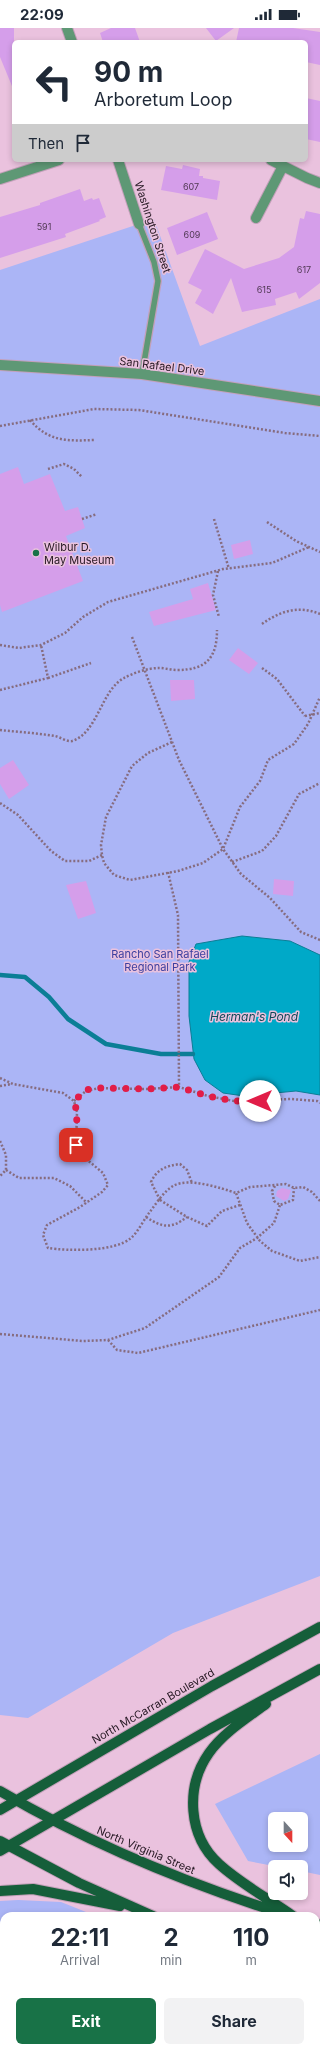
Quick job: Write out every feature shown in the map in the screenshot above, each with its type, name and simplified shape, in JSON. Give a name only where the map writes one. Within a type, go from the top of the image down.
[{"type":"main road","name":"North McCarran Boulevard","points":[[0,1810],[212,1686],[320,1627]]},
{"type":"main road","points":[[0,1851],[5,1843],[52,1821],[320,1669]]},
{"type":"main road","points":[[287,1912],[219,1864],[205,1848],[197,1830],[192,1812],[194,1793],[199,1773],[209,1753],[234,1728],[297,1681]]},
{"type":"main road","name":"North Virginia Street","points":[[0,1791],[52,1821],[172,1876],[222,1895],[276,1912]]},
{"type":"main road","points":[[5,1843],[79,1883],[142,1912]]},
{"type":"main road","points":[[0,1891],[33,1889],[137,1910]]},
{"type":"street","points":[[67,28],[71,40]]},
{"type":"street","points":[[0,179],[53,162]]},
{"type":"street","name":"Washington Street","points":[[119,162],[139,224]]},
{"type":"street","points":[[275,162],[320,183]]},
{"type":"street","points":[[256,218],[283,166]]},
{"type":"street","name":"San Rafael Drive","points":[[0,365],[142,374],[320,401]]},
{"type":"lane","name":"Washington Street","points":[[139,224],[154,262],[158,281],[142,374]]},
{"type":"path","points":[[0,426],[30,419],[94,409],[139,410],[286,433],[320,436]]},
{"type":"path","points":[[30,419],[39,430],[65,441],[95,440]]},
{"type":"path","points":[[48,469],[64,464],[74,469],[82,477]]},
{"type":"path","points":[[82,519],[97,514]]},
{"type":"path","points":[[214,519],[229,569]]},
{"type":"path","points":[[267,522],[296,541],[320,552]]},
{"type":"path","points":[[0,646],[19,648],[41,645],[64,633],[83,617],[108,602],[223,569],[272,563],[309,547]]},
{"type":"path","points":[[218,571],[213,595],[220,618]]},
{"type":"path","points":[[262,624],[275,614],[293,609],[320,614]]},
{"type":"path","points":[[0,730],[54,736],[70,741],[79,738],[94,720],[114,686],[122,679],[144,671],[159,668],[191,669],[204,664],[214,655],[217,643],[217,630]]},
{"type":"path","points":[[132,637],[172,742],[203,811],[223,849],[241,874],[270,898],[301,932],[320,940]]},
{"type":"path","points":[[41,645],[48,678]]},
{"type":"path","points":[[0,690],[48,678],[91,663]]},
{"type":"path","points":[[262,668],[277,679],[305,716],[320,714]]},
{"type":"path","points":[[172,742],[148,753],[132,766],[106,817],[101,845],[102,855],[104,863],[114,876],[130,880],[168,872],[203,863],[223,849],[240,807],[260,781],[268,760],[294,744],[308,724],[320,697]]},
{"type":"path","points":[[232,862],[262,851],[276,836],[299,794],[320,783]]},
{"type":"path","points":[[0,803],[18,815],[51,851],[65,861],[89,862],[102,855]]},
{"type":"path","points":[[168,872],[178,915],[179,1087]]},
{"type":"path","points":[[0,1078],[13,1084],[63,1093],[74,1101],[77,1112],[76,1145],[85,1158],[103,1173],[108,1185],[87,1203],[47,1225],[43,1235],[48,1248],[87,1249],[118,1246],[131,1238],[146,1217],[174,1185],[192,1184],[216,1186],[236,1193],[250,1187],[286,1184],[294,1188],[303,1187],[312,1192],[320,1201]]},
{"type":"path","points":[[0,1086],[13,1084]]},
{"type":"path","points":[[74,1101],[86,1090],[98,1088],[147,1089],[179,1087],[208,1096],[234,1101],[291,1099],[320,1102]]},
{"type":"path","points":[[0,1141],[6,1155],[6,1170],[0,1176]]},
{"type":"path","points":[[192,1184],[187,1170],[180,1164],[170,1165],[156,1172],[151,1182],[160,1200],[187,1217],[207,1226],[222,1211],[240,1205]]},
{"type":"path","points":[[6,1170],[19,1178],[54,1178],[70,1186],[87,1203]]},
{"type":"path","points":[[275,1185],[272,1191],[274,1201],[280,1205]]},
{"type":"path","points":[[280,1205],[293,1200],[294,1188]]},
{"type":"path","points":[[236,1193],[247,1223],[257,1238],[272,1251],[300,1260],[320,1257]]},
{"type":"path","points":[[0,1334],[83,1341],[108,1340],[145,1328],[219,1277],[240,1248],[257,1238],[274,1223],[280,1205]]},
{"type":"path","points":[[146,1217],[167,1227],[178,1224],[187,1217]]},
{"type":"path","points":[[108,1340],[117,1350],[138,1353],[320,1310]]},
{"type":"green space","name":"Rancho San Rafael Regional Park","points":[[154,219],[200,346],[320,299],[320,1576],[173,1633],[28,1718],[0,1715],[0,270]]},
{"type":"green space","points":[[320,1754],[320,1875],[308,1872],[308,1860],[268,1860],[268,1865],[248,1861],[215,1804]]},
{"type":"green space","points":[[18,1900],[61,1902],[86,1912],[0,1912],[0,1901]]},
{"type":"water","name":"Herman's Pond","points":[[242,936],[290,941],[320,955],[320,1095],[296,1091],[244,1096],[223,1093],[205,1080],[194,1059],[189,1016],[189,962],[196,944]]},
{"type":"building","points":[[0,28],[14,28],[14,40],[12,40],[12,86],[0,57]]},
{"type":"building","points":[[111,28],[135,28],[139,40],[102,40],[100,33]]},
{"type":"building","points":[[206,28],[234,28],[217,40],[215,40]]},
{"type":"building","points":[[239,28],[293,28],[320,32],[320,65],[308,62],[308,40],[236,40]]},
{"type":"building","points":[[308,98],[320,101],[320,142],[308,139]]},
{"type":"building","points":[[183,165],[200,169],[199,176],[203,176],[203,178],[220,181],[217,200],[161,190],[166,166],[182,169]]},
{"type":"building","points":[[80,189],[84,201],[92,198],[93,200],[99,198],[106,217],[99,220],[100,221],[65,234],[66,237],[0,258],[0,217],[40,205],[40,203]]},
{"type":"building","points":[[306,211],[320,214],[320,283],[299,299],[296,292],[275,299],[276,305],[242,312],[231,278],[213,314],[195,303],[202,290],[188,283],[205,249],[244,269],[279,258],[294,247],[300,218],[304,219]]},
{"type":"building","points":[[207,212],[218,239],[177,255],[167,228]]},
{"type":"building","name":"Wilbur D. May Museum","points":[[18,467],[24,484],[50,474],[65,511],[78,507],[85,528],[66,536],[83,581],[2,612],[0,605],[0,474]]},
{"type":"building","points":[[250,540],[253,554],[234,559],[231,545]]},
{"type":"building","points":[[208,583],[216,610],[154,626],[149,612],[193,599],[190,589]]},
{"type":"building","points":[[238,648],[258,663],[249,674],[229,660]]},
{"type":"building","points":[[170,680],[194,680],[195,699],[171,701]]},
{"type":"building","points":[[13,760],[29,785],[9,799],[0,784],[0,768]]},
{"type":"building","points":[[274,879],[294,881],[293,896],[273,894]]},
{"type":"building","points":[[86,881],[96,913],[78,919],[66,885]]},
{"type":"building","points":[[282,1188],[291,1190],[288,1199],[284,1201],[276,1196],[277,1191]]},
{"type":"waterway","points":[[0,975],[25,977],[49,997],[68,1019],[106,1044],[161,1054],[193,1054]]},
{"type":"place","name":"Wilbur D. May Museum","points":[[36,553]]},
{"type":"route","points":[[76,1145],[77,1112],[74,1101],[86,1090],[98,1088],[147,1089],[179,1087],[208,1096],[234,1101],[260,1101]]}]
